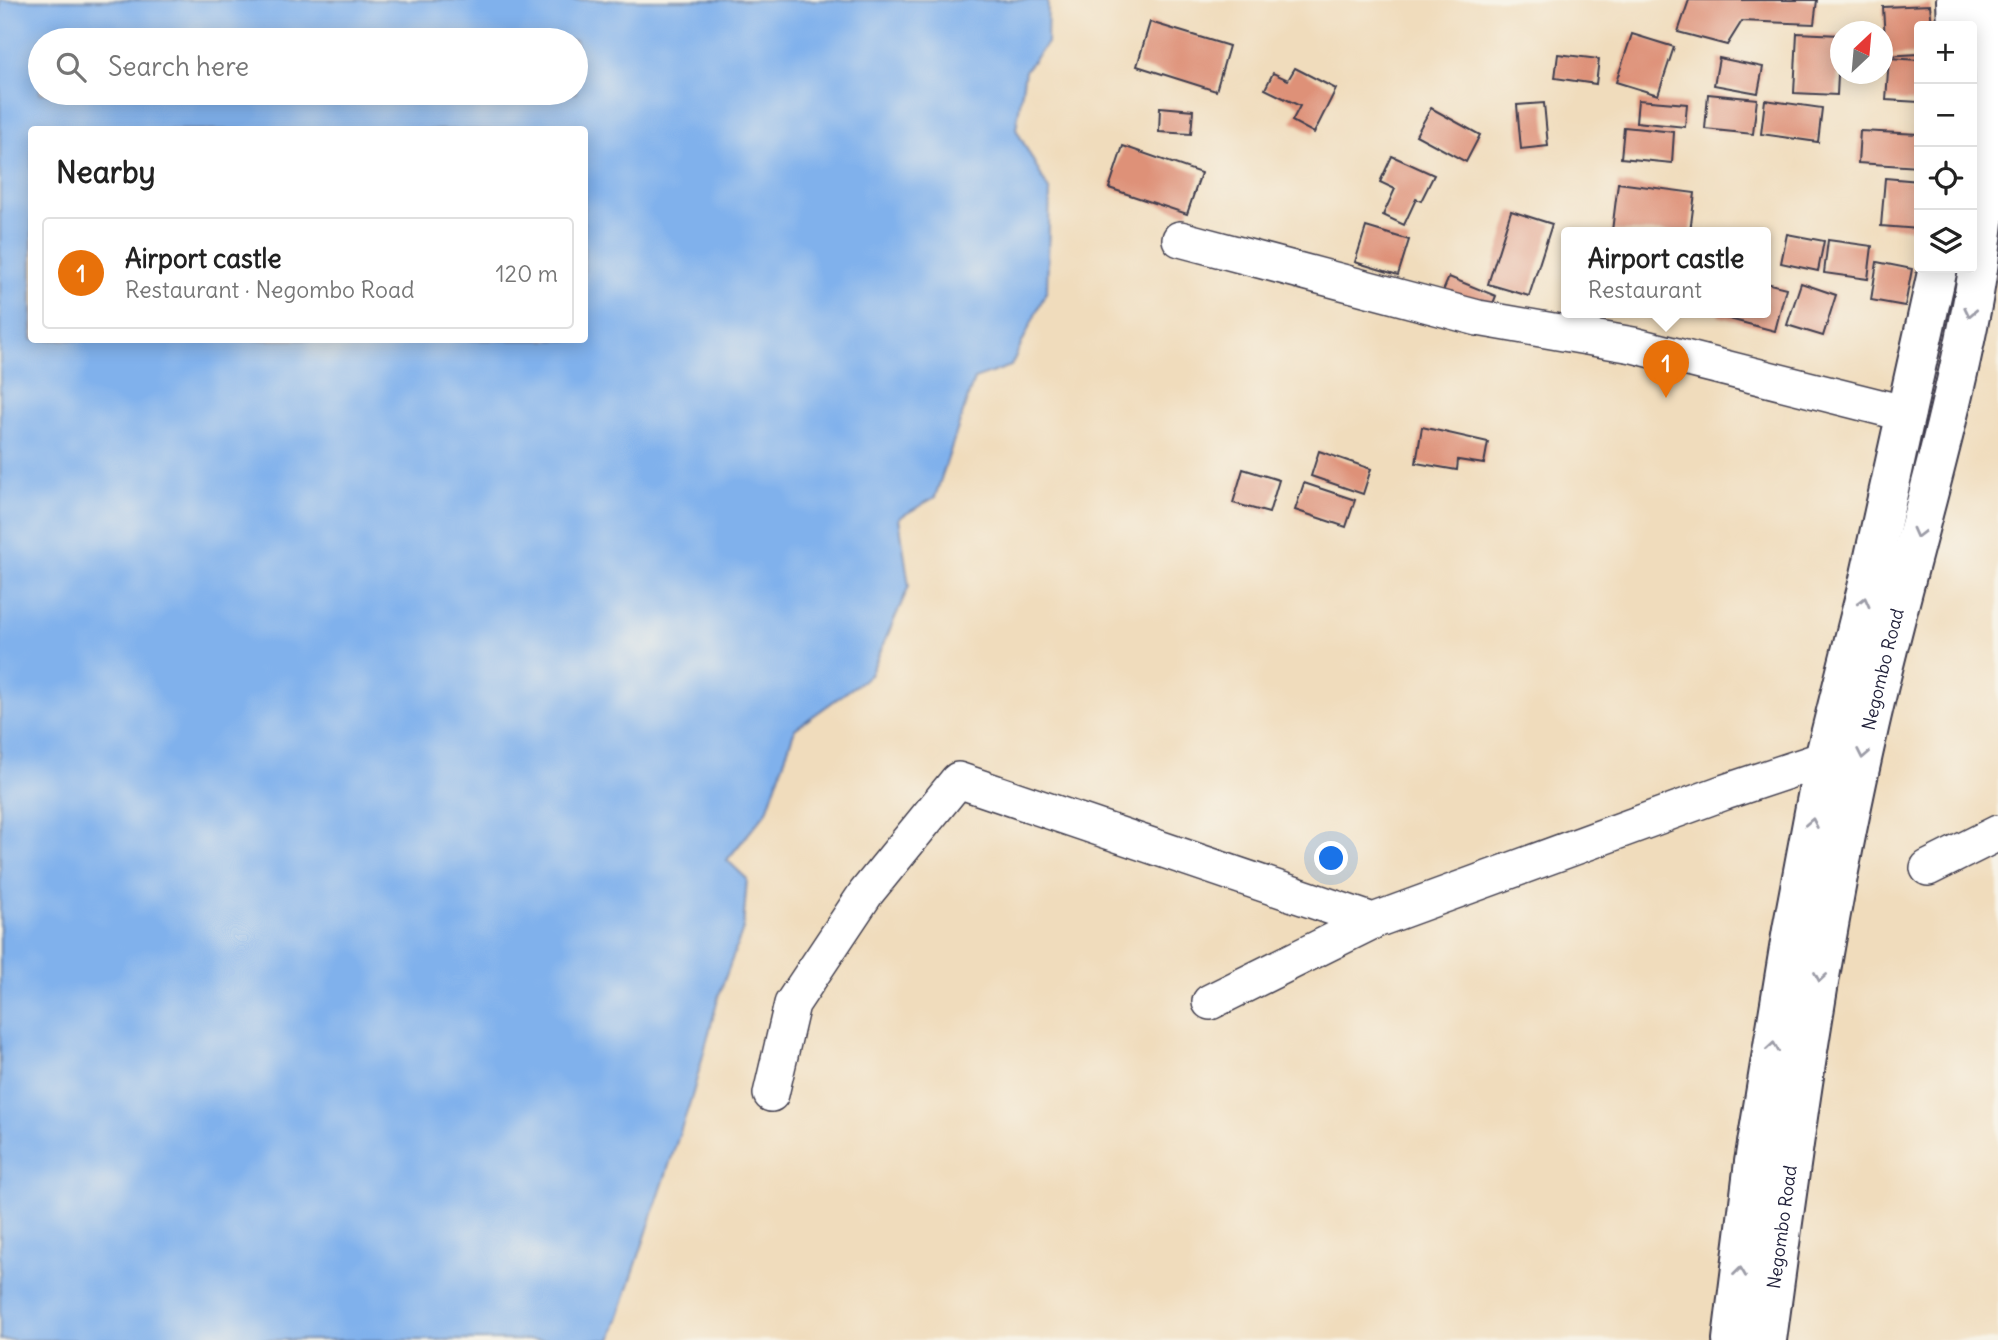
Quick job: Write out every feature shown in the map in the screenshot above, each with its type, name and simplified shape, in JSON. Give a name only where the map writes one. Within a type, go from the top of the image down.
[{"type":"highway","points":[[1956,0],[1957,21]]},
{"type":"highway","name":"Negombo Road","points":[[1767,1340],[1789,1174],[1831,913],[1868,733],[1973,300],[1985,206],[1994,86],[1991,0]]},
{"type":"highway","name":"Negombo Road","points":[[1732,1340],[1754,1162],[1792,930],[1824,759],[1907,414],[1937,273]]},
{"type":"street","points":[[1180,239],[1478,318],[1633,345],[1907,414]]},
{"type":"street","points":[[1210,1002],[1373,921],[1724,792],[1824,759]]},
{"type":"street","points":[[771,1094],[792,1004],[866,893],[958,780],[1373,921]]},
{"type":"street","points":[[1927,868],[1998,833]]},
{"type":"water","points":[[0,0],[1048,0],[1047,43],[1025,71],[1016,129],[1050,192],[1047,290],[1011,366],[974,379],[935,497],[899,518],[909,586],[870,675],[795,729],[767,811],[727,860],[747,879],[743,929],[719,995],[693,1093],[611,1340],[0,1340]]},
{"type":"building","points":[[1689,0],[1817,0],[1814,24],[1742,21],[1727,45],[1678,32]]},
{"type":"building","points":[[1930,5],[1932,21],[1914,21],[1914,54],[1893,56],[1893,21],[1884,21],[1883,7]]},
{"type":"building","points":[[1150,22],[1229,46],[1216,91],[1137,66]]},
{"type":"building","points":[[1797,33],[1830,35],[1830,84],[1838,84],[1837,95],[1794,93]]},
{"type":"building","points":[[1632,34],[1674,47],[1658,95],[1616,82]]},
{"type":"building","points":[[1558,54],[1599,59],[1596,84],[1555,78]]},
{"type":"building","points":[[1719,58],[1763,67],[1758,93],[1714,85]]},
{"type":"building","points":[[1893,58],[1914,60],[1914,102],[1886,100],[1887,84],[1893,84]]},
{"type":"building","points":[[1295,68],[1336,89],[1314,133],[1292,121],[1300,106],[1265,89],[1273,73],[1288,80]]},
{"type":"building","points":[[1708,94],[1757,99],[1753,134],[1705,129]]},
{"type":"building","points":[[1638,100],[1687,104],[1685,127],[1636,122]]},
{"type":"building","points":[[1765,100],[1822,108],[1818,142],[1761,134]]},
{"type":"building","points":[[1544,103],[1548,146],[1521,149],[1517,105]]},
{"type":"building","points":[[1160,107],[1193,110],[1191,134],[1159,132]]},
{"type":"building","points":[[1431,108],[1480,135],[1466,162],[1416,135]]},
{"type":"building","points":[[1624,127],[1674,132],[1672,163],[1621,158]]},
{"type":"building","points":[[1860,131],[1914,134],[1914,167],[1858,163]]},
{"type":"building","points":[[1123,146],[1201,173],[1187,214],[1109,188]]},
{"type":"building","points":[[1392,156],[1434,175],[1421,201],[1416,199],[1404,225],[1383,215],[1395,189],[1380,182]]},
{"type":"building","points":[[1885,178],[1914,181],[1914,229],[1881,226]]},
{"type":"building","points":[[1618,183],[1695,193],[1691,227],[1612,227]]},
{"type":"building","points":[[1511,211],[1552,224],[1529,296],[1488,284]]},
{"type":"building","points":[[1366,227],[1409,240],[1398,275],[1355,262]]},
{"type":"building","points":[[1787,234],[1824,241],[1818,271],[1781,263]]},
{"type":"building","points":[[1828,240],[1872,246],[1868,279],[1824,273]]},
{"type":"building","points":[[1877,262],[1912,269],[1905,306],[1871,300]]},
{"type":"building","points":[[1449,277],[1496,296],[1487,318],[1440,298]]},
{"type":"building","points":[[1801,283],[1836,295],[1823,336],[1787,325]]},
{"type":"building","points":[[1771,284],[1786,288],[1775,331],[1726,318],[1771,318]]},
{"type":"building","points":[[1422,427],[1488,442],[1484,464],[1458,460],[1457,470],[1416,463]]},
{"type":"building","points":[[1319,451],[1371,469],[1363,494],[1311,476]]},
{"type":"building","points":[[1243,469],[1279,480],[1269,513],[1233,503]]},
{"type":"building","points":[[1304,483],[1355,500],[1346,527],[1295,510]]},
{"type":"place","name":"Airport castle","points":[[1666,398]]}]
